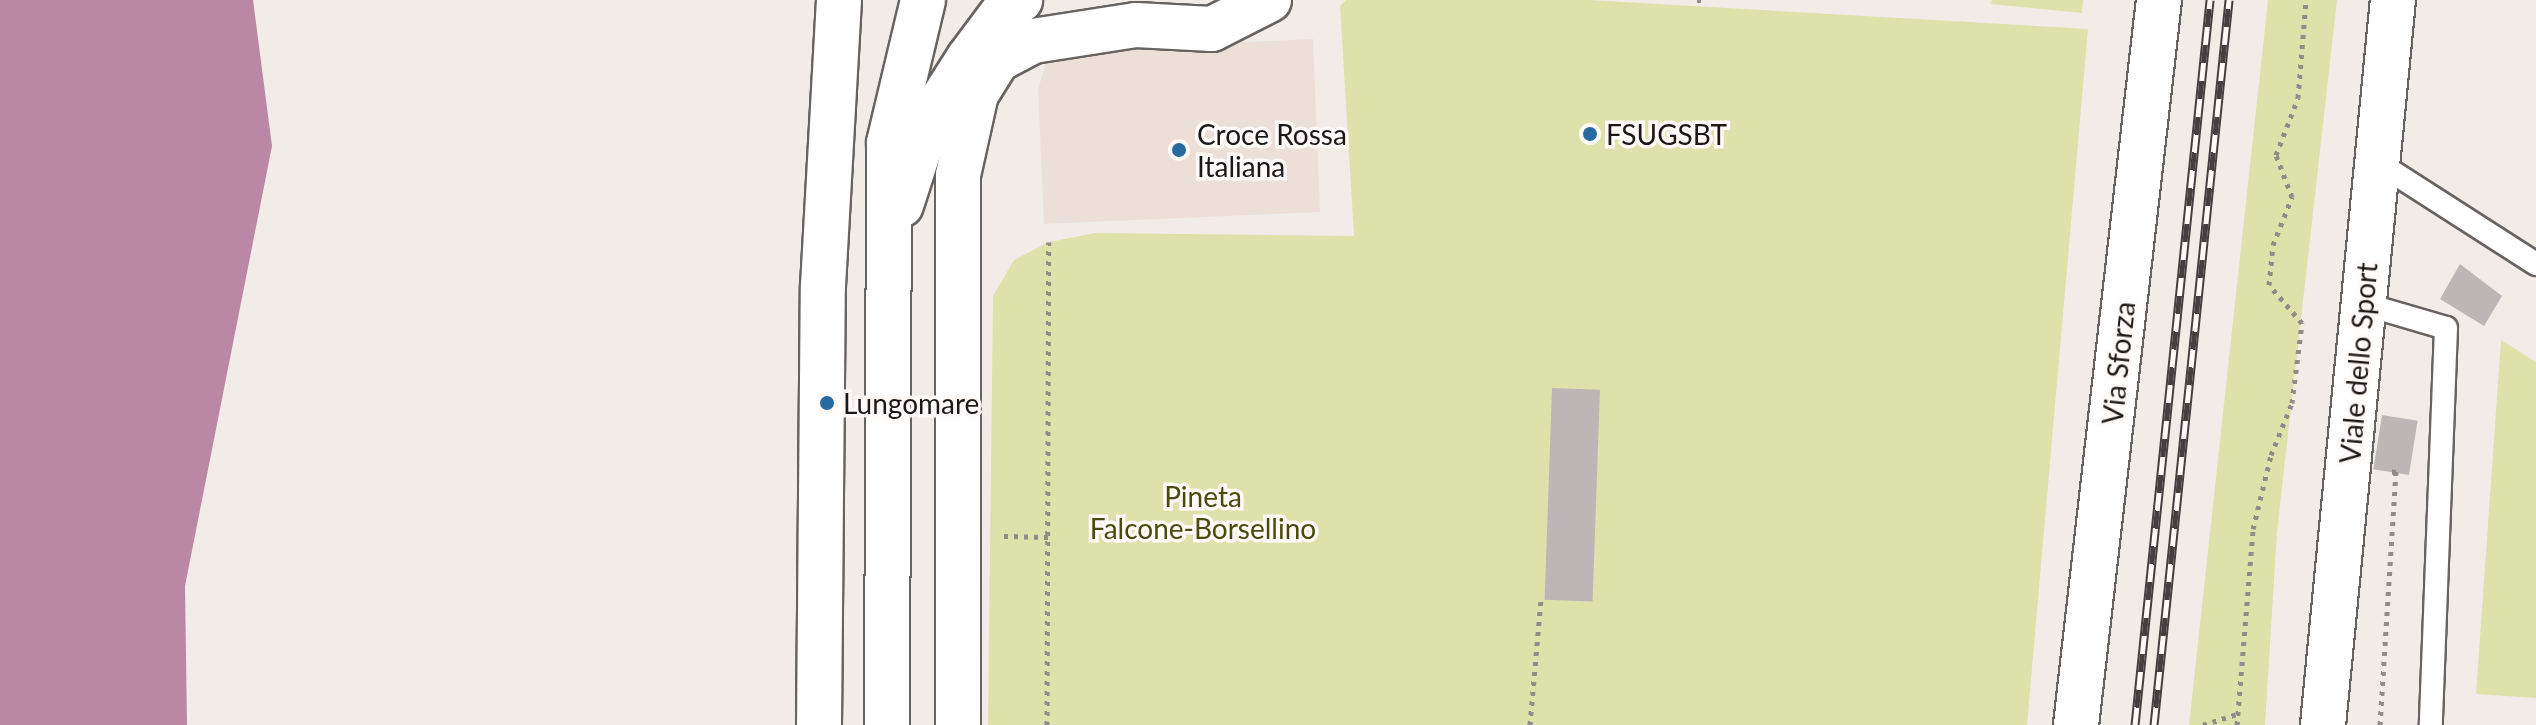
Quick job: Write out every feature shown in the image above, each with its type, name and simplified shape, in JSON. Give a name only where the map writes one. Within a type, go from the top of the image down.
[{"type":"street","points":[[819,725],[823,286],[839,0]]},
{"type":"street","points":[[887,725],[889,143],[923,0]]},
{"type":"street","points":[[889,245],[928,122],[969,58],[1007,7],[1020,0]]},
{"type":"street","points":[[958,725],[958,175],[976,94],[997,60],[1033,41],[1136,25],[1212,29],[1269,0]]},
{"type":"street","name":"Via Sforza","points":[[2076,725],[2159,0]]},
{"type":"street","name":"Viale dello Sport","points":[[2323,725],[2393,0]]},
{"type":"lane","points":[[2377,162],[2536,264]]},
{"type":"lane","points":[[2364,304],[2446,328],[2431,725]]},
{"type":"path","points":[[2237,725],[2253,529],[2271,455],[2292,403],[2302,323],[2269,285],[2273,245],[2292,197],[2276,155],[2298,98],[2306,0]]},
{"type":"path","points":[[1047,725],[1049,242]]},
{"type":"path","points":[[1004,536],[1048,537]]},
{"type":"path","points":[[1530,725],[1541,600]]},
{"type":"path","points":[[2203,725],[2237,714]]},
{"type":"shaded area","points":[[0,0],[253,0],[272,146],[185,586],[187,725],[0,725]]},
{"type":"shaded area","name":"Croce Rossa Italiana","points":[[1313,39],[1320,212],[1044,224],[1038,89],[1046,63],[1062,50]]},
{"type":"green space","name":"Pineta Falcone-Borsellino","points":[[1346,0],[1589,0],[2088,29],[2027,725],[988,725],[993,296],[1014,260],[1049,242],[1095,233],[1354,236],[1340,6]]},
{"type":"green space","points":[[1992,0],[2083,0],[2082,13],[1991,4]]},
{"type":"green space","points":[[2268,0],[2337,0],[2277,532],[2265,725],[2189,725]]},
{"type":"green space","points":[[2501,340],[2536,362],[2536,698],[2476,694]]},
{"type":"building","points":[[2460,264],[2502,296],[2484,326],[2440,299]]},
{"type":"building","points":[[1552,388],[1600,390],[1593,602],[1545,600]]},
{"type":"building","points":[[2382,415],[2418,421],[2409,475],[2373,469]]},
{"type":"railway","points":[[2135,725],[2210,0]]},
{"type":"railway","points":[[2154,725],[2229,0]]},
{"type":"place","name":"FSUGSBT","points":[[1590,134]]},
{"type":"place","name":"Croce Rossa Italiana","points":[[1179,150]]},
{"type":"place","name":"Lungomare","points":[[827,403]]}]
